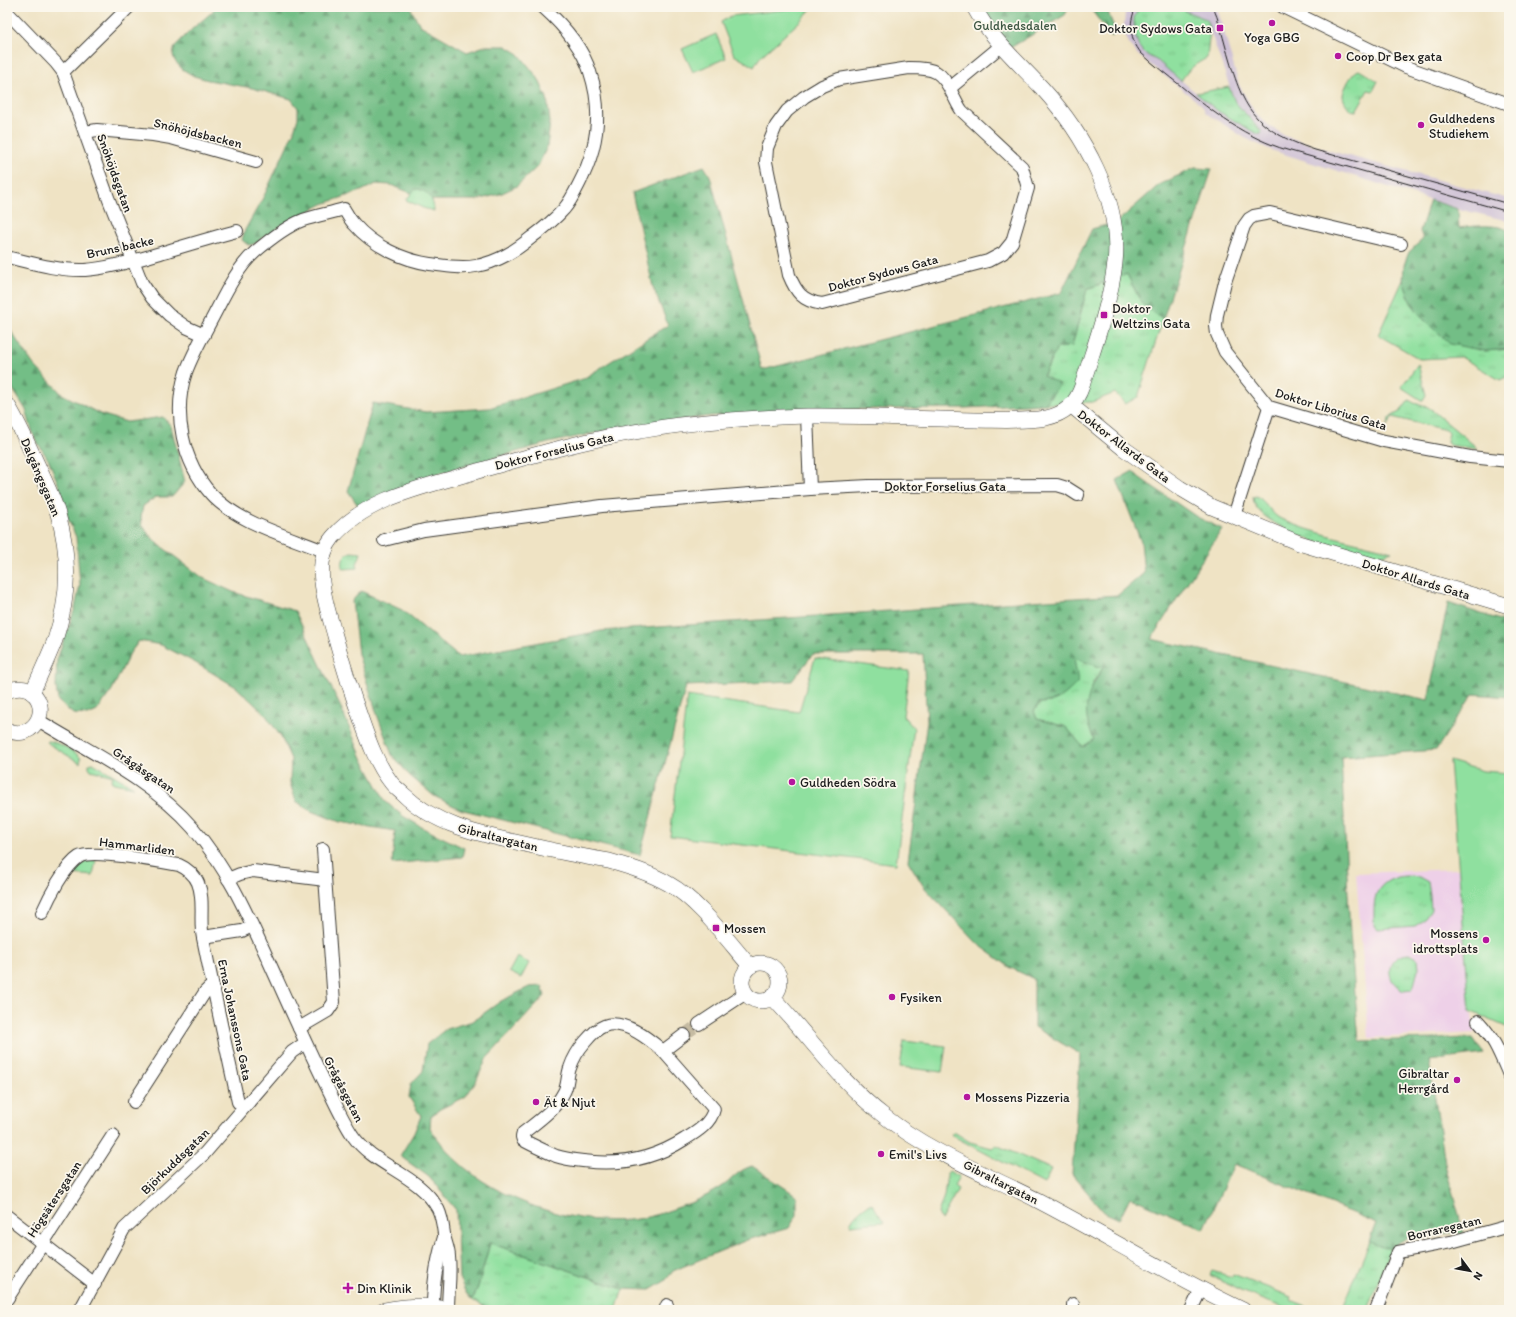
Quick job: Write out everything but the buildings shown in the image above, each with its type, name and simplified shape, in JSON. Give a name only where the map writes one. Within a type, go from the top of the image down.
[{"type":"street","points":[[63,72],[129,7]]},
{"type":"street","points":[[324,551],[255,523],[231,510],[213,496],[199,478],[184,444],[180,412],[181,393],[186,374],[204,335],[233,281],[253,253],[278,234],[302,220],[344,209],[354,224],[378,244],[395,254],[418,262],[453,267],[475,266],[504,257],[548,225],[564,209],[583,177],[591,157],[596,138],[598,118],[590,72],[579,48],[568,33],[543,7]]},
{"type":"street","name":"Doktor Allards Gata","points":[[974,7],[980,19],[1001,46],[1042,88],[1084,144],[1107,195],[1113,220],[1115,262],[1104,315],[1082,386],[1072,406],[1123,448],[1198,500],[1299,543],[1509,606]]},
{"type":"street","points":[[1283,7],[1406,67],[1509,104]]},
{"type":"street","name":"Snöhöjdsgatan","points":[[7,12],[63,72],[142,283],[161,308],[186,327],[204,335]]},
{"type":"street","points":[[950,88],[1001,46]]},
{"type":"street","name":"Doktor Sydows Gata","points":[[909,68],[934,70],[941,75],[950,88],[962,111],[1022,167],[1028,188],[1012,242],[1003,253],[988,261],[822,304],[813,303],[798,293],[794,288],[789,275],[766,162],[767,148],[776,126],[787,111],[804,97],[822,86],[839,79],[909,68]]},
{"type":"street","name":"Snöhöjdsbacken","points":[[85,132],[97,130],[153,134],[256,162]]},
{"type":"street","name":"Doktor Liborius Gata","points":[[1401,244],[1270,213],[1254,216],[1249,219],[1240,236],[1225,282],[1217,315],[1216,330],[1225,352],[1269,407],[1384,441],[1470,457],[1509,461]]},
{"type":"street","name":"Bruns backe","points":[[7,256],[35,264],[66,269],[85,270],[133,261],[237,231]]},
{"type":"street","name":"Dalgångsgatan","points":[[7,404],[25,439],[55,506],[63,537],[66,560],[65,601],[55,639],[32,693]]},
{"type":"street","name":"Doktor Forselius Gata","points":[[324,551],[328,543],[349,522],[374,506],[396,496],[504,463],[572,445],[639,431],[721,420],[807,416],[986,420],[1034,419],[1056,415],[1072,406]]},
{"type":"street","points":[[1234,516],[1269,407]]},
{"type":"street","points":[[807,416],[810,489]]},
{"type":"street","name":"Doktor Forselius Gata","points":[[384,540],[424,530],[602,506],[810,489],[869,486],[1057,485],[1067,488],[1078,495]]},
{"type":"street","name":"Gibraltargatan","points":[[324,551],[321,568],[328,610],[356,706],[371,748],[390,781],[413,804],[440,821],[483,836],[629,866],[664,881],[678,889],[695,903],[750,966]]},
{"type":"street","points":[[7,691],[19,688],[26,689],[36,697],[40,708],[38,720],[35,725],[24,732],[18,733],[7,730]]},
{"type":"street","name":"Grågåsgatan","points":[[38,720],[125,772],[166,801],[194,829],[216,857],[252,926],[305,1043],[337,1109],[353,1135],[360,1145],[375,1157],[412,1180],[425,1191],[439,1211],[449,1256],[443,1309]]},
{"type":"street","points":[[299,1028],[328,1011],[334,1002],[323,849]]},
{"type":"street","name":"Hammarliden","points":[[42,913],[51,894],[71,864],[79,856],[95,854],[159,861],[179,865],[185,868],[198,882],[201,893],[203,937]]},
{"type":"street","points":[[228,879],[253,871],[325,880]]},
{"type":"street","points":[[203,937],[242,931],[252,926]]},
{"type":"street","name":"Erna Johanssons Gata","points":[[203,937],[238,1102],[243,1108]]},
{"type":"street","points":[[757,963],[764,963],[777,971],[780,978],[780,985],[772,997],[764,1000],[758,1000],[750,997],[746,993],[742,980],[750,966],[757,963]]},
{"type":"street","points":[[134,1102],[205,992],[209,988],[213,987]]},
{"type":"street","points":[[699,1024],[746,993]]},
{"type":"street","name":"Gibraltargatan","points":[[772,997],[850,1086],[892,1122],[947,1155],[1041,1202],[1242,1310]]},
{"type":"street","points":[[1478,1021],[1488,1032],[1497,1046],[1509,1075]]},
{"type":"street","points":[[612,1024],[621,1025],[638,1032],[652,1041],[663,1051],[714,1109],[712,1116],[697,1132],[661,1152],[630,1161],[612,1163],[572,1160],[558,1156],[523,1140],[523,1133],[552,1109],[559,1100],[564,1092],[570,1068],[582,1046],[593,1033],[603,1026],[612,1024]]},
{"type":"street","points":[[663,1051],[684,1035]]},
{"type":"street","name":"Björkuddsgatan","points":[[80,1310],[124,1229],[205,1153],[292,1052],[305,1043]]},
{"type":"street","name":"Högsätersgatan","points":[[7,1299],[113,1135]]},
{"type":"street","points":[[7,1216],[95,1284]]},
{"type":"street","name":"Borraregatan","points":[[1376,1310],[1398,1252],[1451,1242],[1509,1226]]},
{"type":"street","points":[[1191,1310],[1201,1289]]},
{"type":"street","points":[[384,1310],[418,1306],[443,1309]]},
{"type":"shaded area","points":[[1128,7],[1139,7],[1134,18],[1134,31],[1139,47],[1218,111],[1262,132],[1235,102],[1206,19],[1185,11],[1183,7],[1217,7],[1239,85],[1254,111],[1267,124],[1285,136],[1334,152],[1509,199],[1509,221],[1458,209],[1271,150],[1245,138],[1206,113],[1202,105],[1138,55],[1125,35],[1125,13]]},
{"type":"shaded area","points":[[1458,869],[1470,1011],[1472,1014],[1475,1033],[1369,1038],[1356,873]]},
{"type":"green space","points":[[216,7],[411,7],[420,25],[467,52],[485,46],[506,46],[519,54],[538,78],[547,98],[550,122],[547,147],[538,166],[517,186],[500,194],[477,200],[429,200],[391,185],[376,184],[361,191],[323,204],[282,225],[254,244],[248,245],[242,240],[245,230],[264,196],[294,131],[298,118],[298,108],[291,99],[252,88],[194,76],[182,69],[175,61],[173,55],[175,46]]},
{"type":"green space","points":[[813,7],[798,23],[760,57],[754,67],[734,55],[721,22],[731,16]]},
{"type":"green space","name":"Guldhedsdalen","points":[[978,7],[1069,7],[1065,15],[1010,48]]},
{"type":"green space","name":"Guldhedsdalen","points":[[1089,7],[1106,7],[1115,30],[1112,37]]},
{"type":"green space","points":[[1139,7],[1183,7],[1185,11],[1206,19],[1210,30],[1207,58],[1192,67],[1181,81],[1139,47],[1134,31],[1134,18]]},
{"type":"green space","points":[[716,34],[726,58],[693,72],[682,49]]},
{"type":"green space","points":[[1359,70],[1378,81],[1373,91],[1368,90],[1356,111],[1350,110],[1344,101],[1343,95],[1349,81],[1356,71]]},
{"type":"green space","points":[[1229,87],[1235,102],[1262,132],[1261,134],[1257,134],[1218,111],[1196,93]]},
{"type":"green space","points":[[704,166],[710,176],[762,370],[1061,293],[1092,229],[1117,222],[1160,184],[1195,168],[1212,169],[1163,319],[1142,304],[1127,274],[1087,289],[1072,346],[1057,348],[1043,376],[1060,384],[1045,404],[965,408],[859,409],[710,416],[609,430],[548,443],[423,478],[359,507],[348,491],[373,403],[426,412],[489,408],[583,379],[668,325],[653,287],[632,193]]},
{"type":"green space","points":[[415,189],[419,189],[429,195],[433,202],[434,211],[423,208],[406,200]]},
{"type":"green space","points":[[1430,200],[1458,209],[1459,228],[1492,226],[1504,228],[1509,231],[1509,349],[1485,351],[1450,344],[1425,321],[1411,303],[1403,280],[1404,265],[1409,252],[1423,239],[1420,231]]},
{"type":"green space","points":[[1127,274],[1142,304],[1163,319],[1138,397],[1125,404],[1115,393],[1092,402],[1045,404],[1059,384],[1043,377],[1057,348],[1072,346],[1087,289]]},
{"type":"green space","points":[[1403,280],[1411,303],[1485,351],[1509,349],[1509,376],[1500,380],[1461,357],[1420,359],[1378,335]]},
{"type":"green space","points":[[7,321],[12,333],[33,364],[62,394],[100,414],[127,422],[163,417],[171,426],[185,482],[172,497],[156,497],[143,506],[141,517],[142,525],[157,543],[203,578],[233,592],[295,611],[342,710],[362,758],[386,802],[403,816],[425,829],[464,848],[462,857],[392,864],[395,831],[340,822],[311,811],[296,801],[290,783],[291,759],[281,737],[265,714],[236,687],[194,662],[161,645],[139,641],[130,653],[112,690],[97,711],[88,715],[73,714],[58,701],[56,687],[57,659],[75,608],[80,585],[76,537],[68,519],[61,491],[49,461],[34,437],[26,410],[7,380]]},
{"type":"green space","points":[[1418,364],[1426,395],[1423,400],[1401,387]]},
{"type":"green space","points":[[1409,400],[1428,407],[1477,449],[1449,445],[1447,442],[1449,433],[1446,430],[1392,417],[1388,426],[1389,418],[1401,411]]},
{"type":"green space","points":[[1133,471],[1140,478],[1197,517],[1222,529],[1151,639],[1428,700],[1448,603],[1509,623],[1509,697],[1473,694],[1436,750],[1341,757],[1350,934],[1359,1041],[1473,1038],[1484,1054],[1429,1061],[1446,1169],[1464,1233],[1410,1237],[1390,1249],[1369,1241],[1376,1223],[1234,1164],[1204,1229],[1130,1197],[1119,1219],[1104,1212],[1072,1174],[1080,1054],[1034,1027],[1034,979],[1011,968],[978,944],[924,887],[908,861],[927,721],[923,654],[813,654],[792,681],[686,686],[640,855],[460,809],[434,796],[410,776],[392,755],[358,654],[352,601],[361,591],[402,610],[459,657],[601,631],[1118,595],[1144,573],[1141,542],[1117,480]],"holes":[[[1074,658],[1103,668],[1093,685],[1087,702],[1087,720],[1094,739],[1083,747],[1066,727],[1037,719],[1034,711],[1040,703],[1052,701],[1061,697],[1078,682]]]},
{"type":"green space","points":[[1256,496],[1263,501],[1277,517],[1281,519],[1307,529],[1392,551],[1366,558],[1308,539],[1277,524],[1265,516],[1256,507],[1253,497]]},
{"type":"green space","points":[[351,552],[361,553],[357,564],[358,568],[344,569],[342,566],[343,559],[345,555]]},
{"type":"green space","name":"Guldheden Södra","points":[[815,658],[909,671],[903,716],[914,728],[896,864],[670,836],[687,696],[799,712]]},
{"type":"green space","points":[[1074,658],[1103,668],[1093,682],[1094,739],[1083,747],[1066,727],[1037,719],[1033,711],[1040,703],[1051,702]]},
{"type":"green space","points":[[47,742],[61,745],[72,751],[80,757],[80,763],[49,744]]},
{"type":"green space","name":"Mossens idrottsplats","points":[[1450,761],[1483,771],[1509,773],[1509,1026],[1506,1027],[1470,1011]]},
{"type":"green space","points":[[93,763],[134,787],[114,783],[111,781],[113,776],[91,770],[89,764]]},
{"type":"green space","points":[[90,860],[96,860],[93,876],[71,874],[80,865]]},
{"type":"green space","points":[[1397,877],[1419,877],[1428,882],[1431,910],[1423,921],[1415,926],[1378,929],[1374,919],[1374,902],[1378,891],[1388,881]]},
{"type":"green space","points":[[1409,954],[1418,959],[1419,969],[1412,990],[1403,991],[1393,981],[1390,975],[1390,970],[1391,965],[1399,956]]},
{"type":"green space","points":[[517,957],[529,963],[521,978],[509,972]]},
{"type":"green space","points":[[542,986],[545,996],[486,1059],[476,1082],[465,1097],[440,1109],[431,1116],[430,1128],[455,1159],[483,1181],[524,1203],[570,1216],[593,1220],[616,1221],[645,1218],[693,1202],[720,1188],[742,1170],[752,1166],[797,1196],[797,1215],[789,1228],[747,1240],[673,1271],[665,1281],[650,1290],[623,1289],[490,1243],[478,1287],[472,1300],[466,1293],[459,1278],[456,1210],[429,1177],[400,1156],[414,1133],[421,1116],[409,1097],[411,1084],[423,1071],[427,1044],[446,1029],[473,1021],[501,1001],[529,987]]},
{"type":"green space","points":[[904,1041],[946,1046],[942,1072],[900,1067]]},
{"type":"green space","points":[[954,1132],[970,1142],[992,1148],[996,1145],[1051,1169],[1044,1184],[951,1135]]},
{"type":"green space","points":[[949,1171],[959,1176],[954,1186],[958,1189],[941,1220],[938,1213],[944,1196],[947,1174]]},
{"type":"green space","points":[[869,1204],[873,1205],[884,1222],[850,1225],[860,1210]]},
{"type":"green space","points":[[1370,1241],[1390,1249],[1368,1310],[1342,1310]]},
{"type":"green space","points":[[490,1243],[623,1289],[616,1310],[492,1310],[472,1300],[478,1287]]},
{"type":"green space","points":[[1212,1271],[1232,1277],[1233,1274],[1292,1297],[1291,1300],[1317,1310],[1289,1310],[1234,1288],[1210,1275]]},
{"type":"tunnel","points":[[684,1035],[699,1024]]},
{"type":"tram line","points":[[1136,7],[1133,13],[1131,31],[1134,42],[1141,53],[1205,106],[1244,132],[1287,150],[1509,212]]},
{"type":"tram line","points":[[1213,7],[1219,22],[1238,87],[1245,102],[1264,125],[1277,134],[1315,150],[1509,204]]},
{"type":"place","name":"Yoga GBG","points":[[1272,23]]},
{"type":"place","name":"Doktor Sydows Gata","points":[[1220,28]]},
{"type":"place","name":"Coop Dr Bex gata","points":[[1338,56]]},
{"type":"place","name":"Guldhedens Studiehem","points":[[1421,125]]},
{"type":"place","name":"Doktor Weltzins Gata","points":[[1104,315]]},
{"type":"place","name":"Guldheden Södra","points":[[792,782]]},
{"type":"place","name":"Mossen","points":[[716,928]]},
{"type":"place","name":"Mossens idrottsplats","points":[[1486,940]]},
{"type":"place","name":"Fysiken","points":[[892,997]]},
{"type":"place","name":"Gibraltar Herrgård","points":[[1457,1080]]},
{"type":"place","name":"Mossens Pizzeria","points":[[967,1097]]},
{"type":"place","name":"Ät & Njut","points":[[536,1102]]},
{"type":"place","name":"Emil's Livs","points":[[881,1154]]},
{"type":"place","name":"Din Klinik","points":[[348,1288]]}]
